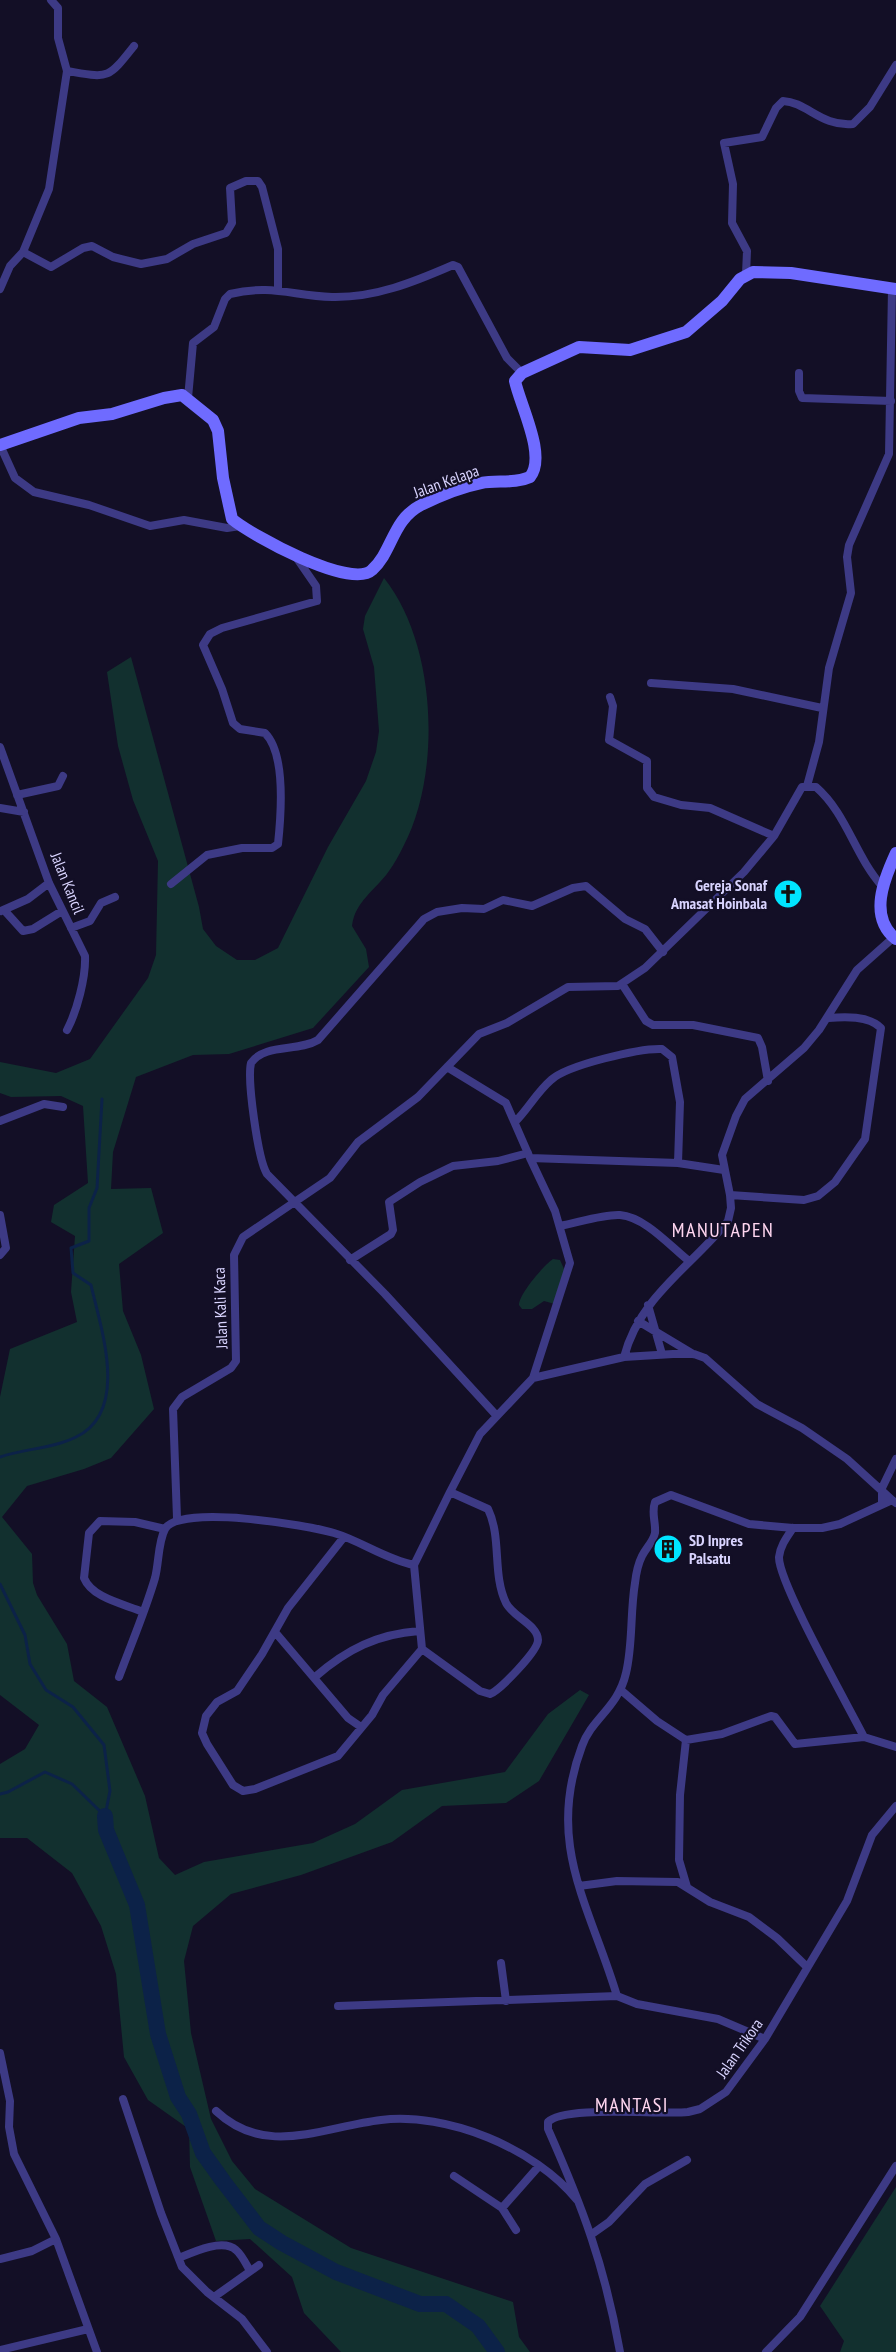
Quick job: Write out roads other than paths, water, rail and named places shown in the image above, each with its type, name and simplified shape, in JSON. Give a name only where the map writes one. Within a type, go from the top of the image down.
[{"type":"street","points":[[0,289],[10,266],[23,252],[49,189],[67,71],[58,38],[58,8],[51,0]]},
{"type":"street","points":[[67,71],[97,76],[111,74],[134,46]]},
{"type":"street","points":[[746,274],[747,250],[732,223],[733,184],[724,143],[762,137],[776,108],[783,101],[827,122],[839,125],[853,124],[870,107],[896,65]]},
{"type":"street","points":[[23,252],[51,267],[83,248],[92,246],[112,257],[141,264],[167,259],[193,244],[226,233],[232,223],[230,188],[246,181],[258,181],[262,187],[278,249],[278,289]]},
{"type":"street","points":[[188,398],[193,343],[214,327],[228,295],[241,291],[278,289],[321,296],[357,296],[410,284],[456,266],[507,358],[522,373],[579,347],[623,351],[690,329],[746,274],[753,272],[791,273],[894,289],[894,358],[888,462],[849,545],[847,557],[851,593],[829,668],[819,742],[807,786]]},
{"type":"street","name":"Jalan Kelapa","points":[[240,526],[296,557],[348,573],[368,573],[374,569],[394,531],[409,513],[418,507],[471,485],[530,477],[535,465],[533,438],[515,381],[522,373]]},
{"type":"street","points":[[799,373],[799,391],[802,398],[891,401]]},
{"type":"street","points":[[182,395],[213,420],[218,431],[228,511],[232,519],[240,526],[227,528],[184,520],[150,526],[89,505],[34,492],[26,489],[15,478],[0,445],[79,418],[122,412],[164,398],[182,395]]},
{"type":"street","points":[[171,884],[207,855],[242,848],[272,848],[278,844],[280,786],[271,742],[265,733],[240,729],[233,723],[222,689],[202,645],[210,634],[222,627],[317,601],[316,586],[296,557]]},
{"type":"street","points":[[651,683],[733,689],[822,708]]},
{"type":"street","points":[[610,697],[612,713],[609,740],[647,761],[647,788],[654,797],[681,805],[710,808],[774,836]]},
{"type":"street","name":"Jalan Kancil","points":[[0,747],[49,883],[85,956],[86,968],[74,1017],[67,1030]]},
{"type":"street","points":[[17,795],[58,786],[63,776]]},
{"type":"street","points":[[296,1202],[330,1178],[358,1142],[418,1097],[479,1034],[507,1023],[555,992],[575,986],[607,987],[622,984],[663,952],[744,872],[774,836],[797,792],[807,786],[816,787],[834,806],[872,875],[882,886]]},
{"type":"street","points":[[0,808],[24,812]]},
{"type":"street","points":[[624,1357],[648,1305],[728,1221],[731,1208],[723,1155],[736,1116],[746,1099],[804,1048],[857,970],[895,938],[882,913],[882,886],[896,853]]},
{"type":"street","points":[[49,883],[28,899],[2,911],[23,931],[33,929],[62,911]]},
{"type":"street","points":[[496,1415],[386,1294],[350,1260],[261,1165],[250,1082],[251,1063],[262,1053],[304,1047],[318,1040],[427,916],[462,908],[484,909],[503,900],[532,906],[573,888],[586,886],[625,919],[645,929],[663,952]]},
{"type":"street","points":[[71,928],[90,921],[101,903],[115,897]]},
{"type":"street","points":[[622,984],[646,1021],[653,1026],[693,1025],[758,1038],[762,1047],[768,1081]]},
{"type":"street","points":[[730,1195],[795,1200],[813,1198],[836,1182],[861,1149],[868,1122],[881,1028],[872,1022],[860,1019],[826,1018]]},
{"type":"street","points":[[515,1122],[553,1078],[628,1053],[662,1049],[672,1057],[679,1092],[678,1163]]},
{"type":"street","points":[[447,1066],[501,1099],[515,1122],[560,1226],[569,1257],[569,1270],[533,1378],[496,1415],[467,1454],[414,1565],[422,1649],[480,1691],[490,1694],[533,1652],[538,1644],[535,1631],[511,1611],[504,1597],[494,1525],[488,1509],[474,1500],[450,1492]]},
{"type":"street","points":[[0,1122],[44,1104],[63,1107]]},
{"type":"street","points":[[350,1260],[391,1234],[393,1230],[389,1202],[420,1182],[453,1166],[529,1156],[678,1163],[724,1170]]},
{"type":"street","name":"Jalan Kali Kaca","points":[[177,1518],[172,1417],[175,1405],[190,1392],[235,1364],[236,1248],[246,1234],[296,1202]]},
{"type":"street","points":[[0,1215],[6,1248],[0,1255]]},
{"type":"street","points":[[560,1226],[615,1215],[625,1216],[651,1230],[689,1261]]},
{"type":"street","points":[[648,1305],[662,1354]]},
{"type":"street","points":[[639,1321],[717,1366],[757,1404],[811,1434],[859,1468],[894,1502]]},
{"type":"street","points":[[533,1378],[624,1357],[694,1354]]},
{"type":"street","points":[[882,1504],[882,1488],[896,1459]]},
{"type":"street","points":[[617,1996],[569,1854],[567,1815],[578,1758],[590,1732],[621,1691],[630,1652],[635,1583],[642,1556],[655,1533],[652,1515],[656,1502],[671,1495],[749,1524],[822,1528],[840,1524],[882,1504],[894,1502]]},
{"type":"street","points":[[119,1677],[155,1577],[165,1529],[177,1518],[224,1517],[290,1523],[344,1537],[396,1561],[414,1565]]},
{"type":"street","points":[[143,1612],[97,1594],[86,1584],[84,1578],[89,1533],[100,1521],[135,1522],[165,1529]]},
{"type":"street","points":[[793,1528],[779,1554],[780,1564],[800,1611],[864,1737]]},
{"type":"street","points":[[344,1537],[288,1608],[237,1691],[212,1707],[204,1721],[203,1737],[233,1785],[243,1791],[255,1789],[330,1760],[344,1750],[383,1695],[422,1649]]},
{"type":"street","points":[[315,1677],[337,1658],[362,1644],[390,1635],[419,1631]]},
{"type":"street","points":[[275,1632],[348,1718],[361,1728]]},
{"type":"street","points":[[621,1691],[686,1740],[722,1734],[771,1716],[775,1717],[795,1744],[864,1737],[896,1747]]},
{"type":"street","points":[[686,1740],[680,1795],[679,1860],[687,1887]]},
{"type":"street","name":"Jalan Trikora","points":[[620,2352],[610,2294],[592,2234],[583,2207],[548,2129],[550,2120],[596,2112],[674,2113],[700,2109],[716,2100],[733,2085],[765,2039],[847,1901],[872,1835],[896,1806]]},
{"type":"street","points":[[579,1886],[617,1881],[666,1880],[687,1887],[710,1902],[749,1917],[777,1938],[807,1967]]},
{"type":"street","points":[[501,1963],[506,2001]]},
{"type":"street","points":[[338,2006],[617,1996],[637,2004],[718,2019],[765,2039]]},
{"type":"street","points":[[0,2053],[10,2101],[4,2127],[14,2154],[56,2239],[97,2352]]},
{"type":"street","points":[[123,2099],[161,2213],[186,2271],[242,2319],[267,2352]]},
{"type":"street","points":[[216,2111],[225,2120],[254,2135],[277,2139],[381,2120],[431,2121],[508,2147],[561,2182],[583,2207]]},
{"type":"street","points":[[592,2234],[609,2222],[645,2184],[687,2160]]},
{"type":"street","points":[[502,2208],[538,2166]]},
{"type":"street","points":[[766,2352],[800,2317],[896,2166]]},
{"type":"street","points":[[454,2176],[502,2208],[516,2230]]},
{"type":"street","points":[[0,2259],[32,2251],[56,2239]]},
{"type":"street","points":[[179,2258],[212,2247],[231,2247],[238,2251],[250,2271]]},
{"type":"street","points":[[214,2297],[259,2265]]},
{"type":"street","points":[[0,2350],[88,2329]]},
{"type":"waterway","points":[[0,1457],[68,1441],[93,1425],[103,1408],[108,1368],[105,1346],[91,1285],[73,1273],[71,1248],[89,1241],[89,1208],[97,1188],[102,1099]]},
{"type":"waterway","points":[[0,1584],[25,1635],[30,1664],[46,1690],[73,1707],[104,1745],[110,1791],[105,1816]]},
{"type":"waterway","points":[[0,1794],[45,1772],[72,1784],[105,1816]]},
{"type":"waterway","points":[[105,1816],[106,1830],[137,1905],[158,2034],[178,2097],[189,2114],[203,2153],[223,2181],[259,2228],[282,2243],[336,2272],[420,2304],[446,2304],[478,2326],[497,2352]]},
{"type":"place","name":"Gereja Sonaf Amasat Hoinbala","points":[[788,894]]},
{"type":"place","name":"SD Inpres Palsatu","points":[[668,1549]]},
{"type":"district","name":"MANUTAPEN","points":[[723,1230]]},
{"type":"district","name":"MANTASI","points":[[632,2105]]}]
